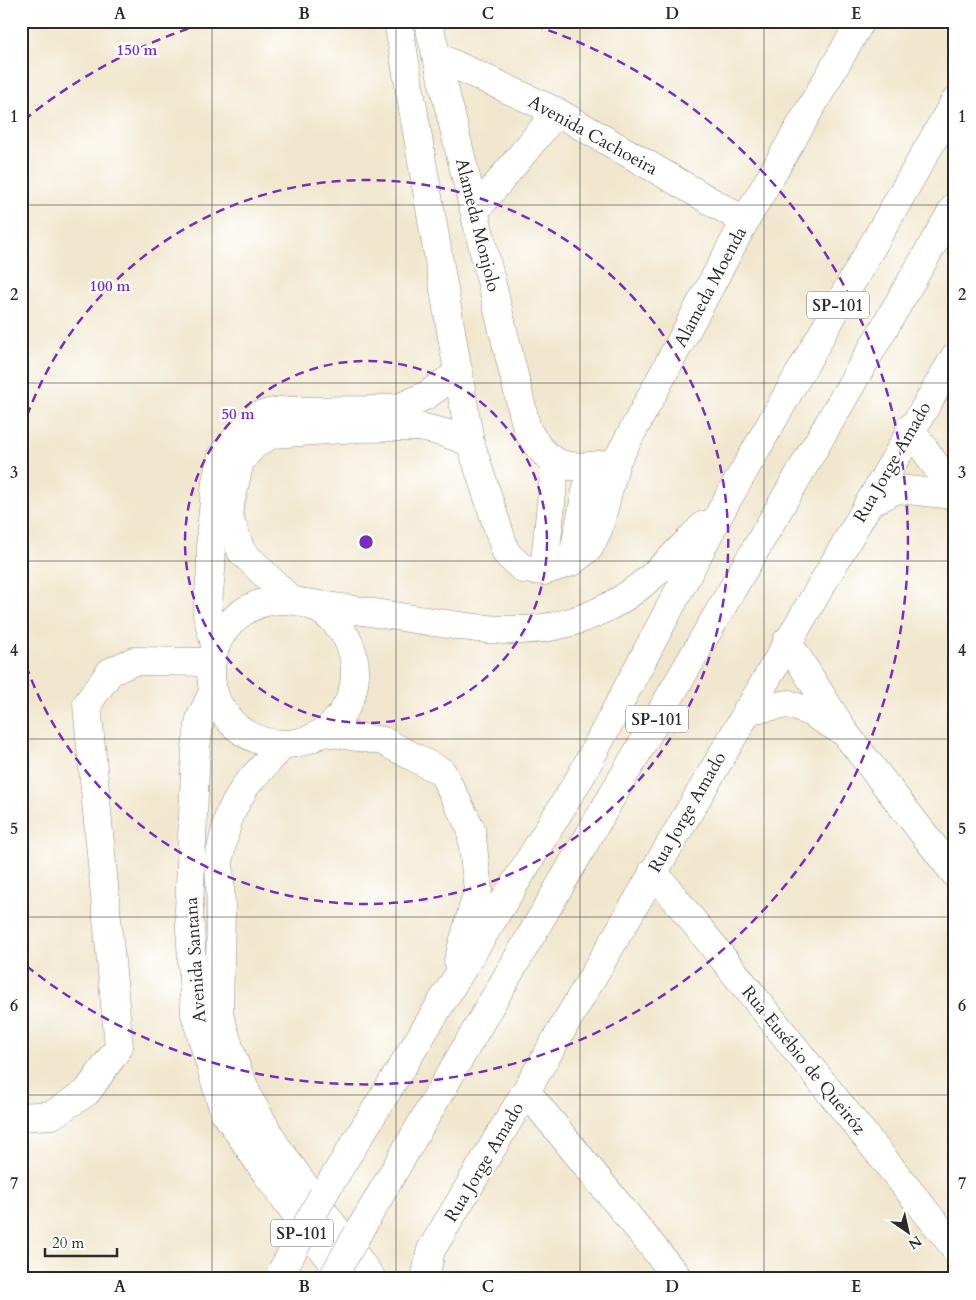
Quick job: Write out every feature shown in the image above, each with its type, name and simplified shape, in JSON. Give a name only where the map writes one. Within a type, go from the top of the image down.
[{"type":"main road","points":[[398,21],[470,442],[506,553],[523,569],[544,571],[555,464],[604,465]]},
{"type":"main road","name":"Alameda Monjolo","points":[[428,21],[476,210],[527,429],[537,448],[555,464]]},
{"type":"main road","name":"Alameda Moenda","points":[[544,571],[572,562],[604,465],[861,21]]},
{"type":"main road","name":"Avenida Cachoeira","points":[[436,56],[557,112],[745,221]]},
{"type":"main road","name":"SP-101","points":[[280,1275],[323,1195],[581,776],[722,509],[955,101]]},
{"type":"main road","points":[[476,210],[557,112]]},
{"type":"main road","name":"SP-101","points":[[332,1279],[955,206]]},
{"type":"main road","name":"Rua Jorge Amado","points":[[425,1275],[431,1250],[526,1091],[868,504],[910,428],[955,356]]},
{"type":"main road","points":[[459,372],[428,395],[401,407],[373,410],[280,411],[259,415],[222,456],[216,482],[211,530],[211,571],[207,614],[213,653],[213,692],[221,709],[240,730],[265,742],[284,744],[305,741],[324,732],[343,713],[354,688],[355,662],[347,636],[330,616],[298,601],[241,551],[228,513],[240,461],[254,445],[272,434],[356,428],[420,428],[445,433],[470,442]]},
{"type":"main road","points":[[910,428],[955,495]]},
{"type":"main road","points":[[868,504],[897,489],[955,495]]},
{"type":"main road","points":[[213,653],[223,631],[242,613],[265,602],[298,601],[492,631],[526,631],[567,624],[606,608],[647,580],[722,509]]},
{"type":"main road","points":[[788,641],[845,733],[955,874]]},
{"type":"main road","points":[[21,1117],[52,1115],[87,1092],[119,1048],[87,704],[110,672],[134,661],[213,653]]},
{"type":"main road","name":"Avenida Santana","points":[[213,692],[200,719],[196,747],[190,910],[195,1014],[224,1111],[266,1174],[344,1279]]},
{"type":"main road","points":[[747,710],[789,704],[810,712],[845,733]]},
{"type":"main road","points":[[324,732],[383,741],[442,772],[471,829],[478,890],[448,994]]},
{"type":"main road","name":"Avenida Santana","points":[[284,744],[246,785],[229,815],[219,858],[221,909],[219,1015],[234,1062],[249,1099],[276,1146],[372,1279]]},
{"type":"main road","name":"Rua Eusébio de Queiróz","points":[[653,871],[955,1248]]},
{"type":"main road","points":[[526,1091],[679,1279]]}]
